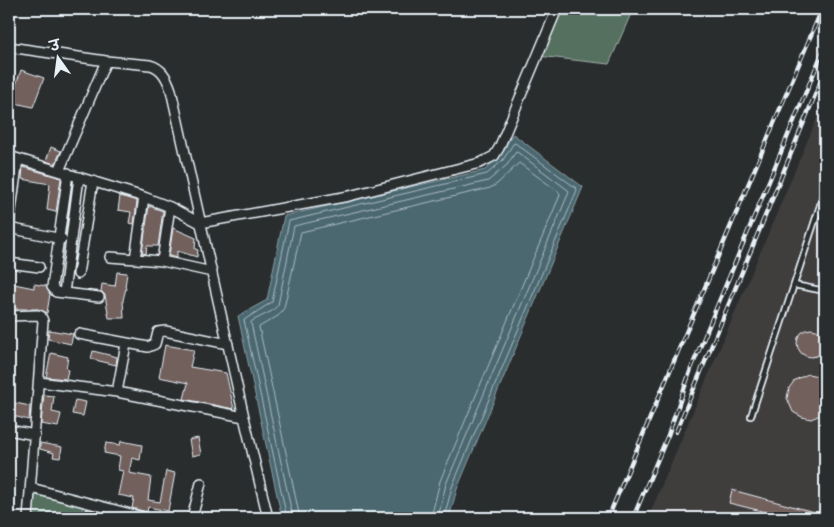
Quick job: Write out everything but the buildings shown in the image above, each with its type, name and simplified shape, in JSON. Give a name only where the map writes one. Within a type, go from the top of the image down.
[{"type":"street","points":[[82,243],[9,226],[13,158],[93,180],[144,197],[170,207],[200,223],[349,196],[488,160],[494,156],[499,148],[557,9]]},
{"type":"street","points":[[9,47],[106,62],[150,65],[164,74],[171,90],[268,518]]},
{"type":"street","points":[[99,297],[56,292],[52,287],[63,172],[106,62]]},
{"type":"street","points":[[64,293],[79,177]]},
{"type":"street","points":[[78,274],[93,180]]},
{"type":"street","points":[[135,259],[144,197]]},
{"type":"street","points":[[162,260],[170,207]]},
{"type":"street","points":[[110,257],[162,260],[212,272]]},
{"type":"street","points":[[9,264],[38,268]]},
{"type":"street","points":[[9,316],[38,315],[42,318],[43,325],[28,518]]},
{"type":"street","points":[[79,334],[126,344],[152,346],[155,344],[158,332],[165,331],[228,344]]},
{"type":"street","points":[[117,392],[126,344]]},
{"type":"street","points":[[39,382],[117,392],[244,417]]},
{"type":"street","points":[[9,430],[35,435]]},
{"type":"street","points":[[192,518],[201,483]]},
{"type":"street","points":[[31,488],[146,518]]},
{"type":"lane","points":[[751,416],[825,190]]},
{"type":"lane","points":[[794,285],[825,291]]},
{"type":"shaded area","points":[[825,99],[825,518],[648,518]]},
{"type":"green space","points":[[558,9],[633,9],[609,64],[538,56]]},
{"type":"green space","points":[[31,488],[84,502],[81,518],[29,518]]},
{"type":"water","points":[[513,134],[583,187],[457,489],[449,518],[282,518],[238,316],[267,300],[284,216],[485,170],[499,157]]},
{"type":"railway","points":[[608,518],[822,9]]},
{"type":"railway","points":[[633,518],[668,435],[691,369],[825,46]]},
{"type":"railway","points":[[676,432],[825,71]]}]
